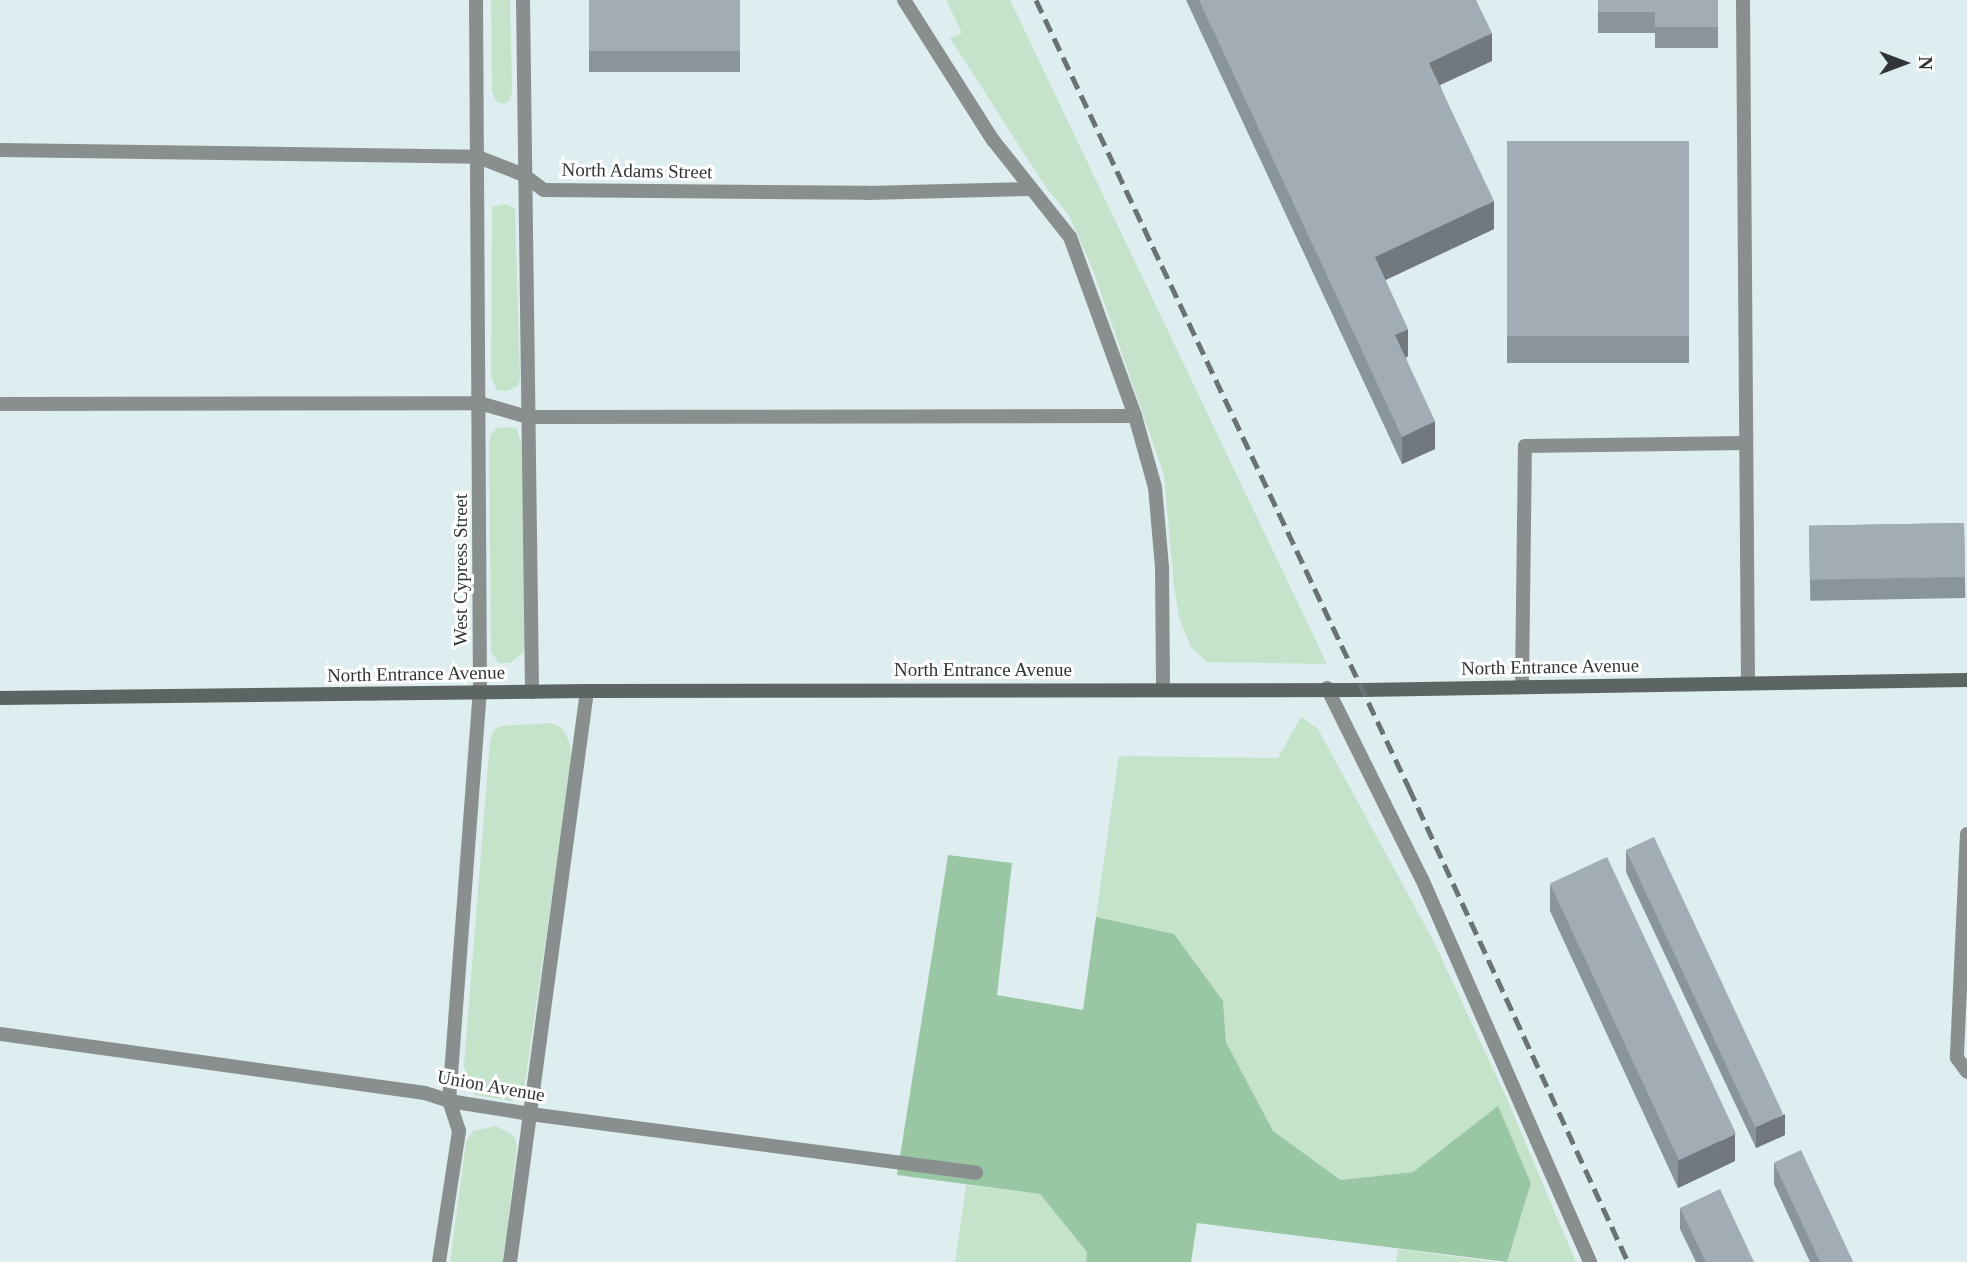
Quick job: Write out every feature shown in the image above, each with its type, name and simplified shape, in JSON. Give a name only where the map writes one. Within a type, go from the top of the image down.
[{"type":"main road","name":"North Entrance Avenue","points":[[0,698],[587,691],[1327,688],[1967,680]]},
{"type":"street","name":"West Cypress Street","points":[[439,1262],[459,1131],[449,1101],[480,693],[475,0]]},
{"type":"street","points":[[523,0],[532,692]]},
{"type":"street","points":[[904,0],[993,140],[1070,237],[1135,416],[1154,487],[1162,568],[1163,689]]},
{"type":"street","points":[[1743,0],[1748,683]]},
{"type":"street","name":"North Adams Street","points":[[0,150],[478,156],[524,175],[544,190],[866,193],[1031,189]]},
{"type":"street","points":[[0,404],[479,403],[528,417],[1135,416]]},
{"type":"street","points":[[1522,686],[1525,446],[1746,443]]},
{"type":"street","points":[[1327,688],[1422,879],[1590,1262]]},
{"type":"street","points":[[510,1262],[587,691]]},
{"type":"street","points":[[1967,834],[1957,1059],[1967,1072]]},
{"type":"street","name":"Union Avenue","points":[[0,1034],[425,1093],[449,1101],[530,1114],[976,1173]]},
{"type":"green space","points":[[491,0],[510,0],[512,92],[510,100],[504,104],[496,102],[492,91]]},
{"type":"green space","points":[[946,0],[1010,0],[1327,664],[1207,662],[1191,647],[1179,618],[1164,475],[1094,273],[1070,217],[1045,186],[950,38],[962,33]]},
{"type":"green space","points":[[506,204],[515,209],[520,378],[518,386],[506,391],[497,390],[491,376],[492,207]]},
{"type":"green space","points":[[497,428],[517,429],[522,446],[526,643],[523,653],[510,663],[499,663],[491,652],[489,443],[491,434]]},
{"type":"green space","points":[[1301,717],[1318,729],[1433,940],[1507,1099],[1576,1262],[1507,1262],[1531,1183],[1497,1107],[1413,1172],[1342,1180],[1273,1131],[1226,1042],[1223,1001],[1096,917],[1119,756],[1278,758]]},
{"type":"green space","points":[[551,723],[562,728],[566,735],[571,747],[571,763],[524,1090],[518,1098],[511,1101],[475,1095],[470,1089],[464,1066],[490,741],[494,730],[501,726]]},
{"type":"green space","points":[[948,855],[1012,863],[997,995],[1083,1010],[1096,917],[1174,934],[1223,1001],[1226,1042],[1273,1131],[1341,1180],[1413,1172],[1498,1106],[1531,1183],[1507,1262],[1197,1223],[1191,1262],[1086,1262],[1087,1252],[1040,1194],[897,1175]]},
{"type":"green space","points":[[496,1126],[514,1136],[517,1147],[503,1262],[450,1262],[466,1142],[473,1131]]},
{"type":"green space","points":[[966,1185],[1040,1194],[1087,1252],[1086,1262],[955,1262]]},
{"type":"green space","points":[[1398,1249],[1496,1262],[1396,1262]]},
{"type":"building","points":[[589,0],[740,0],[740,51],[589,51]]},
{"type":"building","points":[[1199,0],[1476,0],[1492,33],[1429,63],[1494,201],[1375,257],[1408,329],[1395,335],[1435,421],[1402,437]]},
{"type":"building","points":[[1598,0],[1718,0],[1718,27],[1655,27],[1655,12],[1598,12]]},
{"type":"building","points":[[1507,141],[1689,141],[1689,336],[1507,336]]},
{"type":"building","points":[[1964,523],[1965,577],[1810,580],[1809,526]]},
{"type":"building","points":[[1654,837],[1783,1114],[1755,1127],[1626,850]]},
{"type":"building","points":[[1607,857],[1736,1133],[1679,1160],[1550,884]]},
{"type":"building","points":[[1801,1150],[1853,1261],[1820,1262],[1774,1163]]},
{"type":"building","points":[[1720,1189],[1754,1262],[1706,1262],[1680,1208]]},
{"type":"railway","points":[[1036,0],[1409,788],[1628,1262]]}]
